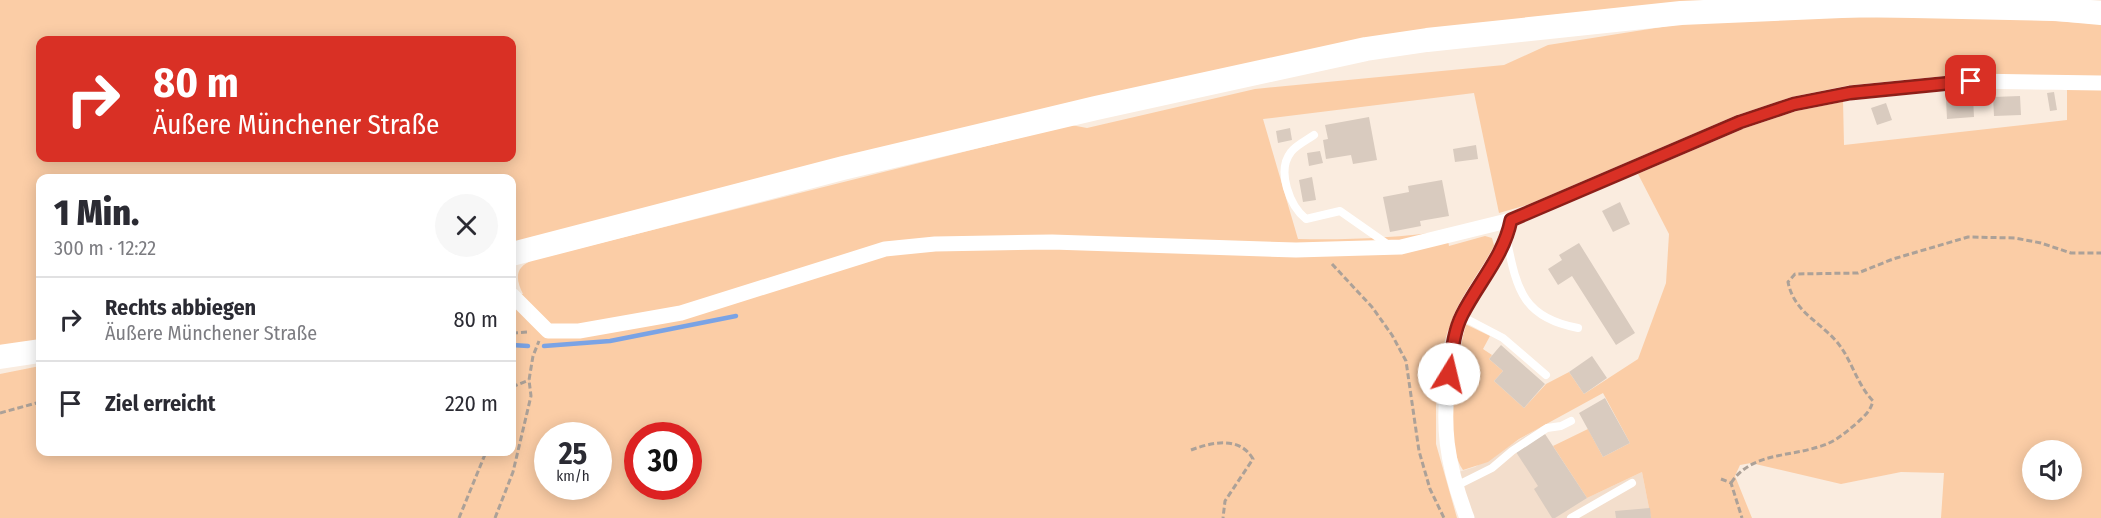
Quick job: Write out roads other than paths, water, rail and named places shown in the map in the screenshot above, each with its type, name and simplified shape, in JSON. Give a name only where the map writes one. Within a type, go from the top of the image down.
[{"type":"main road","points":[[516,253],[843,168],[1096,108],[1344,54],[1427,40],[1681,13],[1842,6],[2057,9],[2101,13]]},
{"type":"main road","points":[[0,357],[36,352]]},
{"type":"street","points":[[516,299],[549,331],[579,331],[681,313],[885,249],[935,244],[1052,242],[1246,250],[1391,247],[1511,220],[1740,122],[1794,104],[1850,93],[1971,81],[2101,84]]},
{"type":"street","points":[[1467,518],[1455,487],[1447,452],[1445,413],[1455,333],[1461,316],[1507,241],[1511,220]]},
{"type":"lane","points":[[1314,135],[1291,152],[1284,167],[1288,192],[1296,210],[1306,219],[1340,211],[1391,247]]},
{"type":"lane","points":[[1507,241],[1517,280],[1532,310],[1554,324],[1578,328]]},
{"type":"lane","points":[[1461,316],[1503,338],[1546,375]]},
{"type":"lane","points":[[1455,487],[1492,468],[1512,451],[1547,428],[1561,426],[1571,421]]},
{"type":"lane","points":[[1571,518],[1632,483]]},
{"type":"waterway","points":[[544,346],[610,341],[736,316]]},
{"type":"waterway","points":[[516,345],[528,346]]}]
